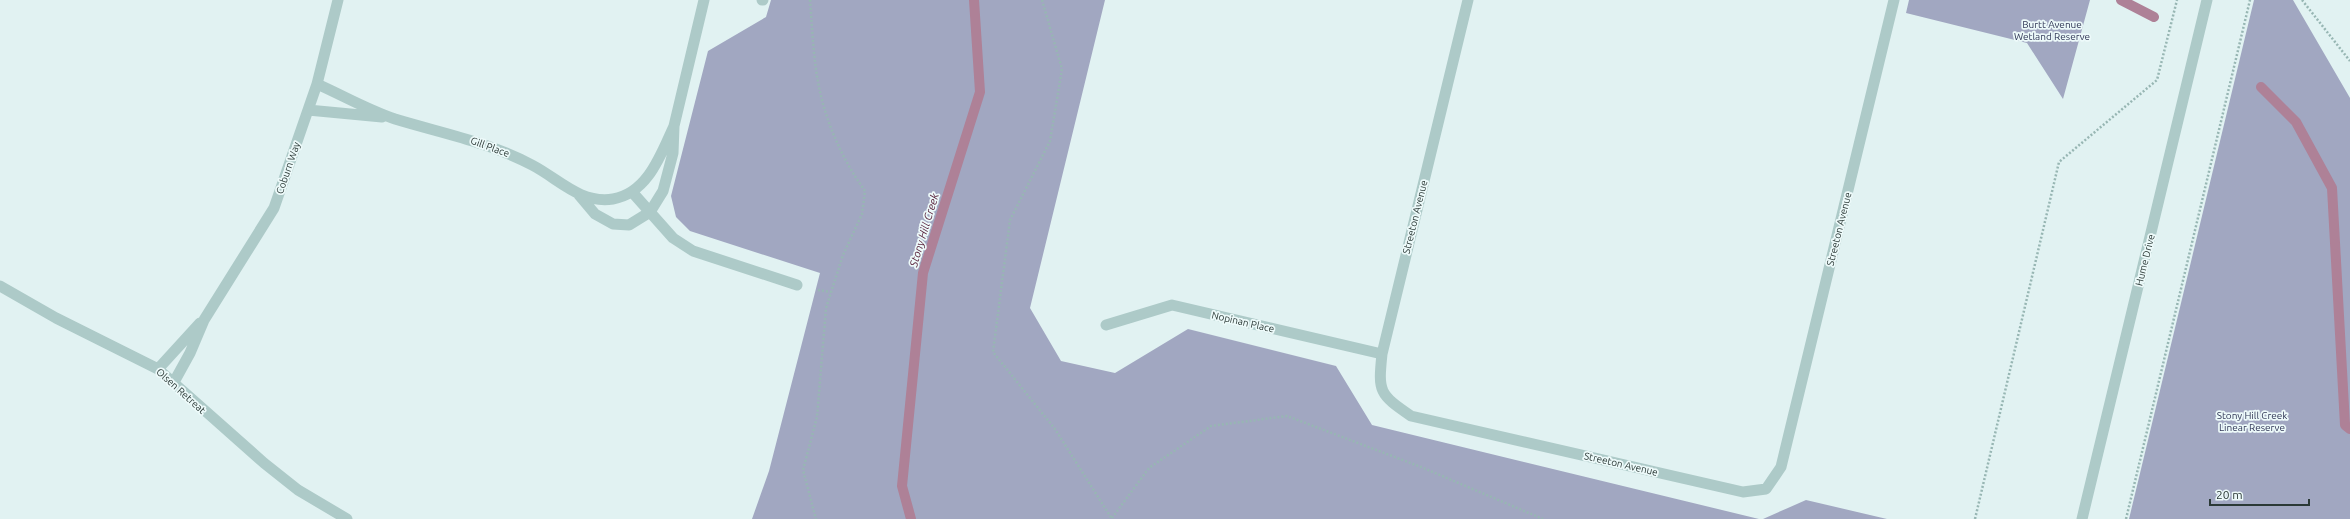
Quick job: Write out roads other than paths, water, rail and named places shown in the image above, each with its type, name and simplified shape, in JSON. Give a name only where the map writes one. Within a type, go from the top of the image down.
[{"type":"street","name":"Coburn Way","points":[[174,382],[190,353],[204,320],[274,208],[317,84],[338,0]]},
{"type":"street","name":"Gill Place","points":[[579,195],[595,214],[614,224],[629,225],[650,212],[663,191],[673,153],[674,126],[704,0]]},
{"type":"street","name":"Streeton Avenue","points":[[1468,0],[1382,354],[1379,384],[1390,402],[1411,416],[1743,492],[1766,489],[1781,467],[1894,0]]},
{"type":"street","name":"Hume Drive","points":[[2082,519],[2207,0]]},
{"type":"street","name":"Gill Place","points":[[317,84],[393,118],[495,147],[533,165],[579,195],[596,200],[614,199],[633,193],[654,168],[674,126]]},
{"type":"street","name":"Gill Place","points":[[308,110],[393,118]]},
{"type":"street","points":[[633,193],[673,238],[693,251],[797,285]]},
{"type":"street","name":"Olsen Retreat","points":[[0,286],[56,318],[158,368],[201,409],[264,463],[298,490],[347,519]]},
{"type":"street","name":"Nopinan Place","points":[[1106,324],[1172,305],[1382,354]]},
{"type":"street","name":"Coburn Way","points":[[158,368],[204,320]]},
{"type":"waterway","name":"Stony Hill Creek","points":[[911,519],[902,486],[923,273],[980,92],[974,0]]},
{"type":"waterway","points":[[2121,0],[2154,17]]},
{"type":"waterway","points":[[2261,87],[2296,122],[2332,188],[2345,425],[2350,429]]},
{"type":"park label","name":"Burtt Avenue Wetland Reserve","points":[[2052,30]]},
{"type":"park label","name":"Stony Hill Creek Linear Reserve","points":[[2252,420]]}]
